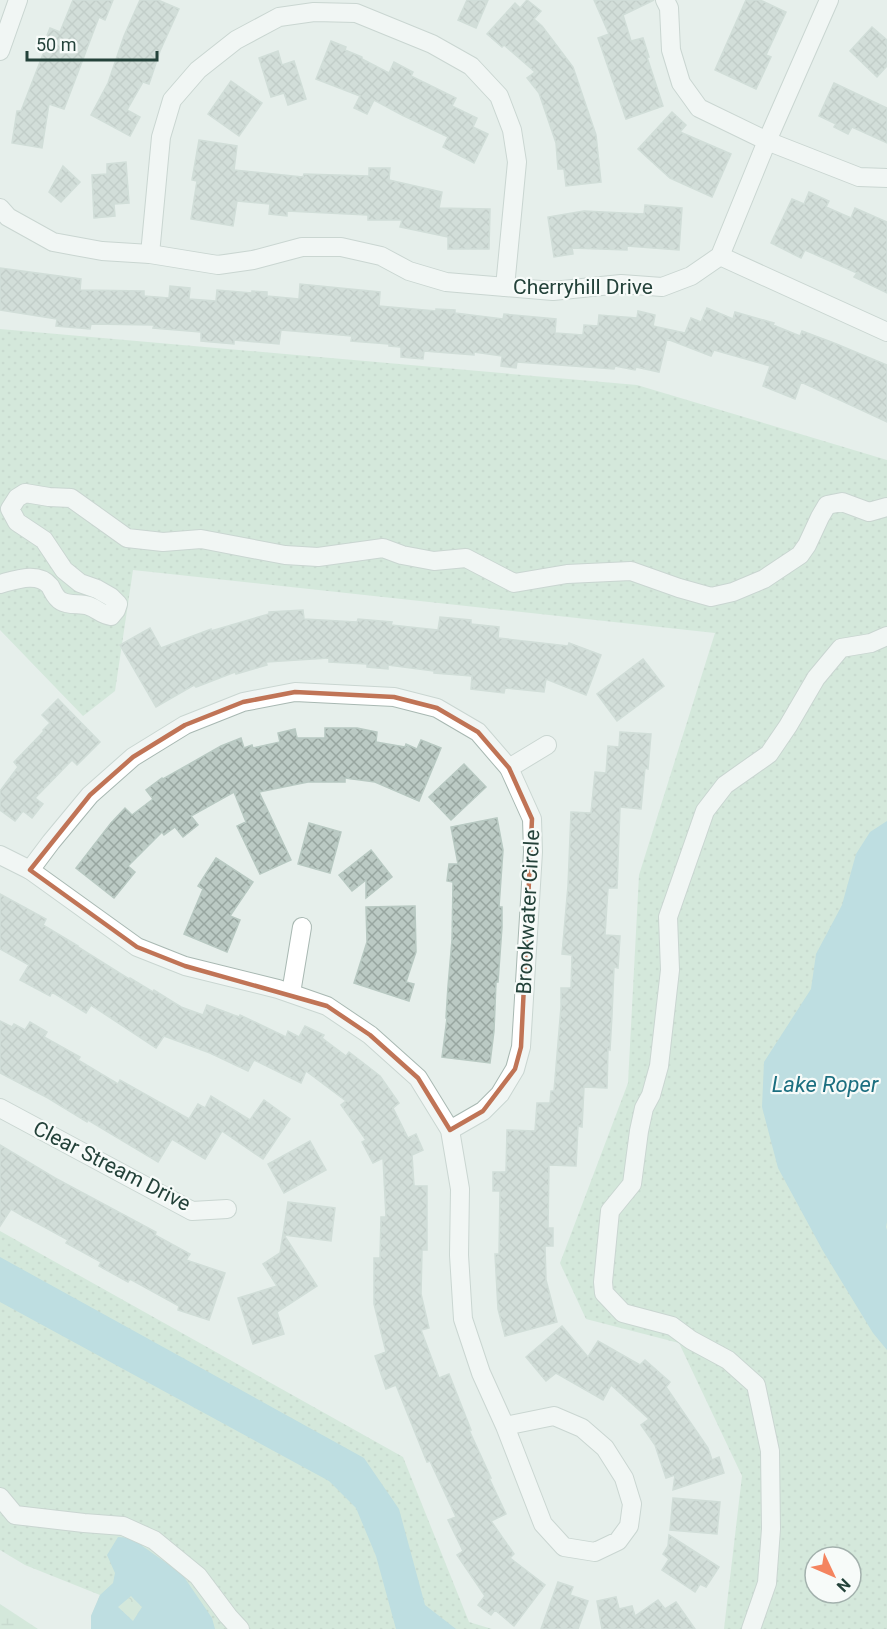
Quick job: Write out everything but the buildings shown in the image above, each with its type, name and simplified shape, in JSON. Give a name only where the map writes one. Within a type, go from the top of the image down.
[{"type":"street","points":[[0,51],[18,0]]},
{"type":"street","points":[[665,0],[669,8],[671,50],[681,83],[699,108],[766,141],[859,177],[887,178]]},
{"type":"street","points":[[829,0],[766,141],[720,256],[887,332]]},
{"type":"street","points":[[150,254],[161,137],[172,100],[198,70],[236,40],[279,17],[314,12],[356,13],[432,44],[471,66],[499,96],[512,130],[517,162],[505,287]]},
{"type":"street","name":"Cherryhill Drive","points":[[0,208],[8,217],[53,242],[102,251],[150,254],[218,265],[253,260],[302,247],[341,247],[381,256],[409,271],[446,282],[553,291],[621,284],[662,287],[691,276],[720,256]]},
{"type":"street","points":[[0,584],[13,580],[36,578],[44,580],[62,602],[91,607],[107,616],[111,616],[118,604],[97,589],[80,583],[64,570],[44,540],[17,522],[9,509],[24,493],[71,498],[127,538],[163,542],[201,538],[285,555],[318,557],[383,548],[402,555],[434,561],[466,558],[514,583],[567,574],[631,571],[711,597],[733,592],[764,579],[800,555],[827,505],[842,502],[869,512],[887,507]]},
{"type":"street","points":[[751,1629],[767,1583],[771,1529],[770,1451],[756,1384],[728,1360],[691,1340],[672,1326],[623,1313],[604,1293],[603,1282],[610,1212],[632,1184],[644,1108],[651,1095],[659,1066],[670,970],[668,917],[705,811],[725,784],[769,754],[816,678],[842,648],[871,643],[887,636]]},
{"type":"street","name":"Brookwater Circle","points":[[30,870],[90,795],[133,757],[185,725],[243,702],[295,692],[394,696],[437,708],[478,732],[509,768],[532,819],[534,852],[521,1047],[515,1069],[500,1094],[483,1111],[450,1130]]},
{"type":"street","points":[[509,768],[547,745]]},
{"type":"street","points":[[0,855],[30,870],[137,947],[185,966],[278,988],[327,1006],[370,1035],[418,1078],[450,1130],[460,1189],[459,1255],[463,1319],[481,1373],[505,1426],[543,1524],[564,1547],[595,1552],[618,1541],[630,1526],[632,1504],[624,1478],[606,1448],[582,1428],[554,1416],[505,1426]]},
{"type":"street","points":[[291,993],[303,927]]},
{"type":"street","name":"Clear Stream Drive","points":[[0,1108],[192,1211],[227,1209]]},
{"type":"street","points":[[0,1497],[15,1515],[123,1526],[154,1540],[198,1576],[240,1629]]},
{"type":"highlighted area","points":[[295,692],[394,697],[437,708],[478,732],[509,768],[532,819],[521,1047],[515,1069],[483,1111],[450,1130],[418,1078],[370,1035],[327,1006],[185,966],[137,947],[30,870],[90,795],[133,757],[185,725],[243,702]]},
{"type":"green space","points":[[0,329],[637,385],[887,460],[887,1629],[724,1629],[742,1476],[679,1343],[586,1319],[560,1263],[628,1083],[639,875],[715,633],[133,570],[115,691],[83,716],[0,630]]},
{"type":"green space","points":[[0,1231],[403,1457],[469,1622],[492,1629],[91,1629],[91,1616],[100,1595],[25,1565],[0,1550]]},
{"type":"green space","points":[[131,1596],[142,1607],[133,1621],[118,1607]]},
{"type":"green space","points":[[0,1604],[38,1629],[0,1629]]},
{"type":"water","name":"Lake Roper","points":[[887,821],[887,1350],[873,1333],[823,1251],[778,1168],[762,1107],[764,1062],[811,989],[816,954],[842,905],[856,854],[870,832]]},
{"type":"water","points":[[0,1257],[364,1458],[399,1509],[425,1605],[456,1629],[396,1629],[376,1556],[356,1508],[329,1481],[0,1302]]},
{"type":"water","points":[[118,1537],[131,1538],[182,1574],[212,1618],[215,1629],[91,1629],[91,1616],[100,1595],[113,1583],[115,1573],[107,1555]],"holes":[[[131,1596],[142,1607],[133,1621],[118,1607]]]}]
